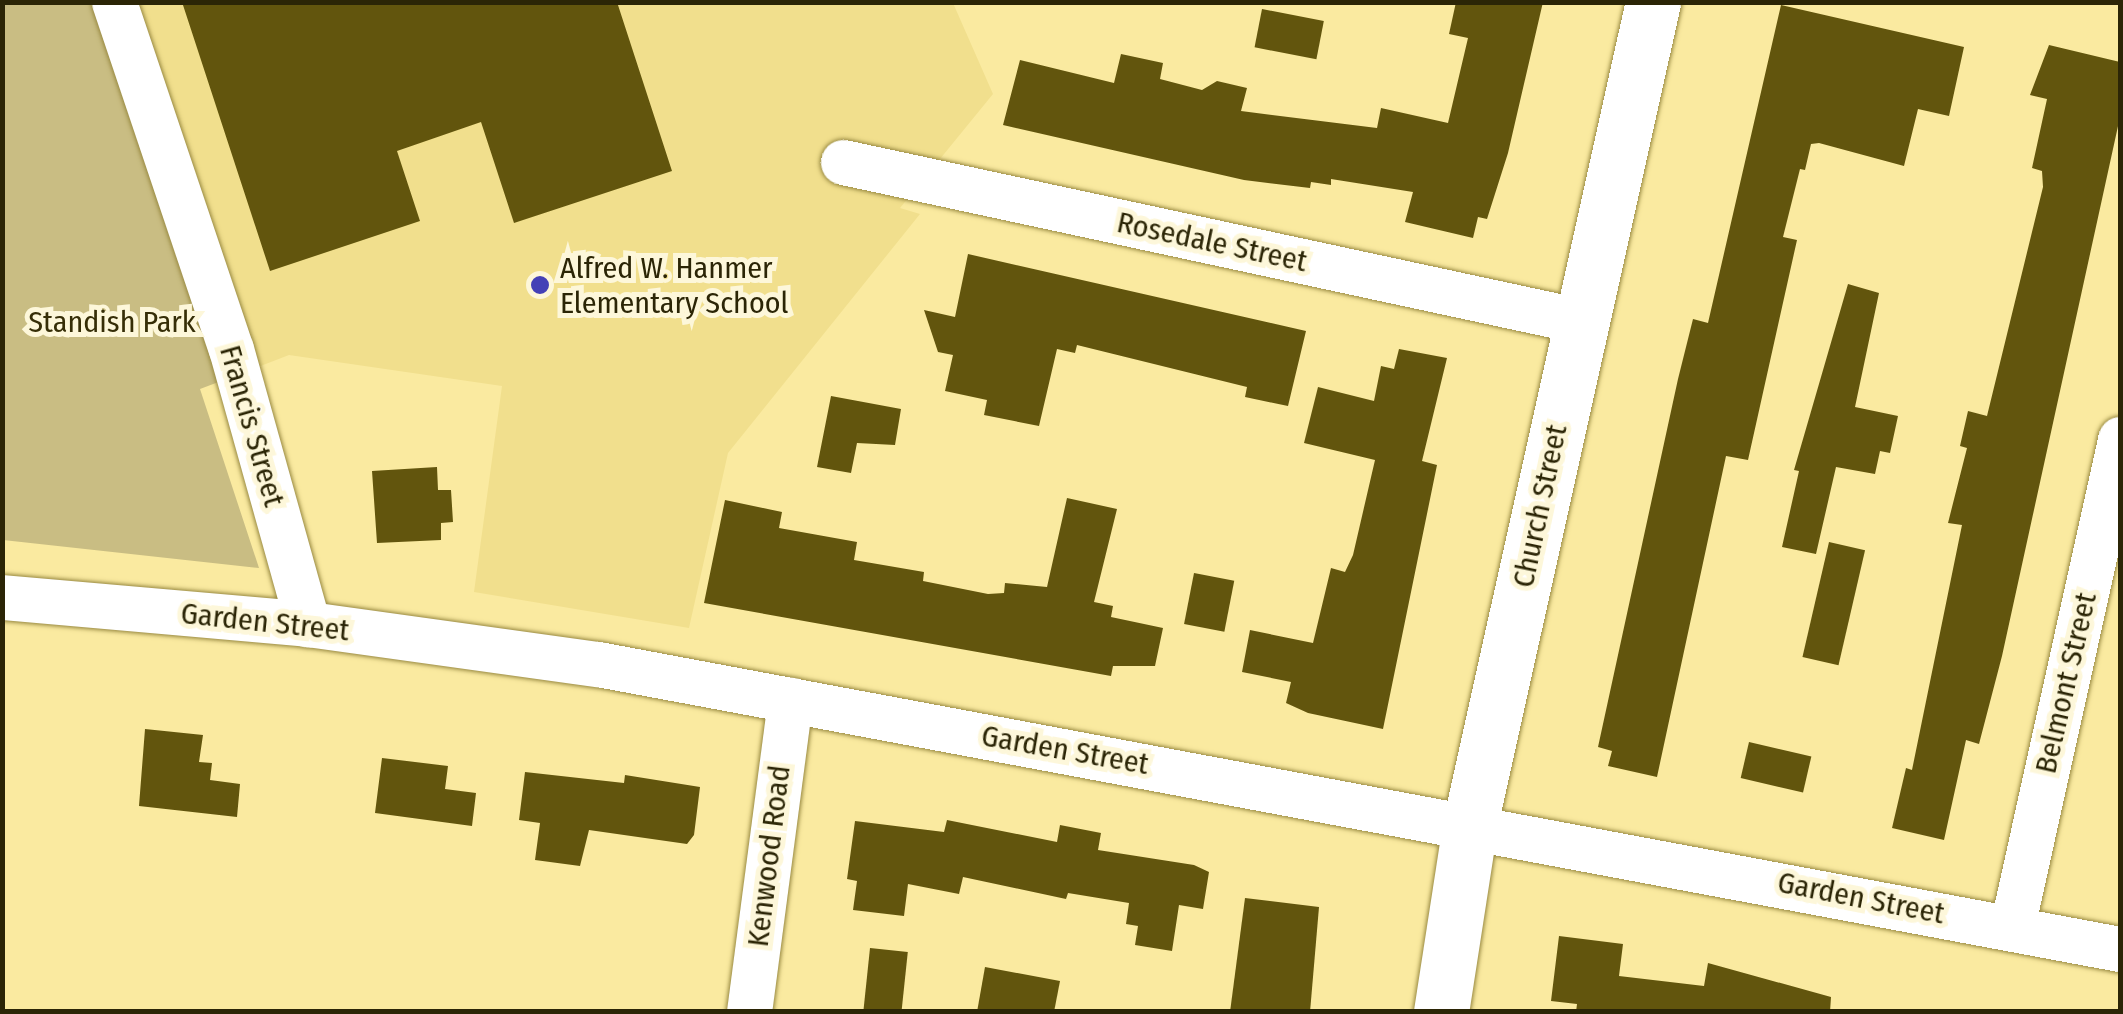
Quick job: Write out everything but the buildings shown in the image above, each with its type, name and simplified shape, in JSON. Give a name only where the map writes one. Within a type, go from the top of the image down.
[{"type":"street","name":"Francis Street","points":[[114,2],[230,349],[308,624]]},
{"type":"street","name":"Church Street","points":[[1440,1012],[1470,824],[1653,2]]},
{"type":"street","name":"Rosedale Street","points":[[842,162],[1582,321]]},
{"type":"street","name":"Belmont Street","points":[[2012,927],[2120,439]]},
{"type":"street","name":"Garden Street","points":[[2,596],[308,624],[598,664],[1470,824],[2120,949]]},
{"type":"street","name":"Kenwood Road","points":[[749,1012],[790,700]]},
{"type":"shaded area","name":"Alfred W. Hanmer Elementary School","points":[[124,3],[953,3],[993,94],[900,208],[920,214],[728,453],[689,628],[474,592],[502,386],[289,355],[245,372]]},
{"type":"green space","name":"Standish Park","points":[[3,3],[124,3],[245,372],[200,389],[259,568],[3,540]]},
{"type":"place","name":"Alfred W. Hanmer Elementary School","points":[[540,285]]}]
